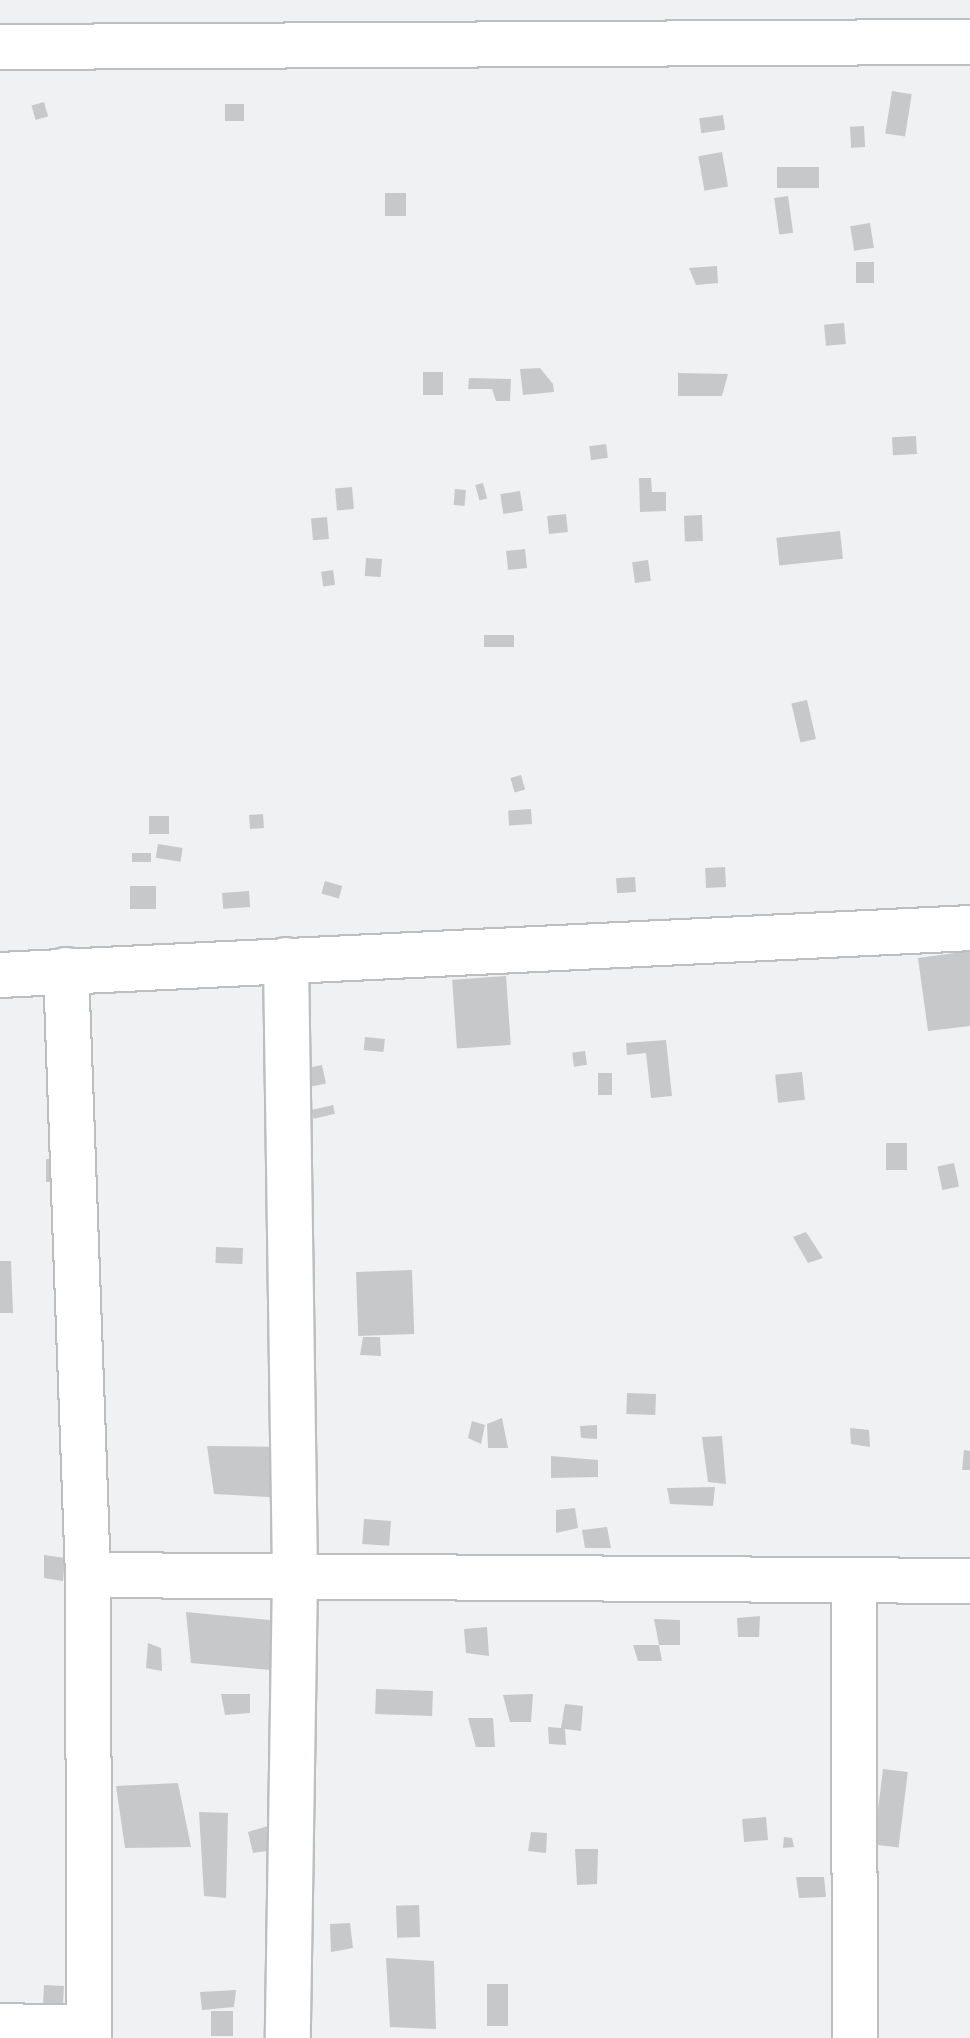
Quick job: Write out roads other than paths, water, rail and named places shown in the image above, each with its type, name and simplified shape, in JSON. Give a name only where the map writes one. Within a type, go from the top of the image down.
[{"type":"street","points":[[0,47],[970,42]]},
{"type":"street","points":[[0,975],[970,928]]},
{"type":"street","points":[[286,960],[295,1577],[288,2038]]},
{"type":"street","points":[[0,2026],[89,2033],[88,1575],[66,970]]},
{"type":"street","points":[[88,1575],[970,1581]]},
{"type":"street","points":[[854,1580],[855,2038]]}]
